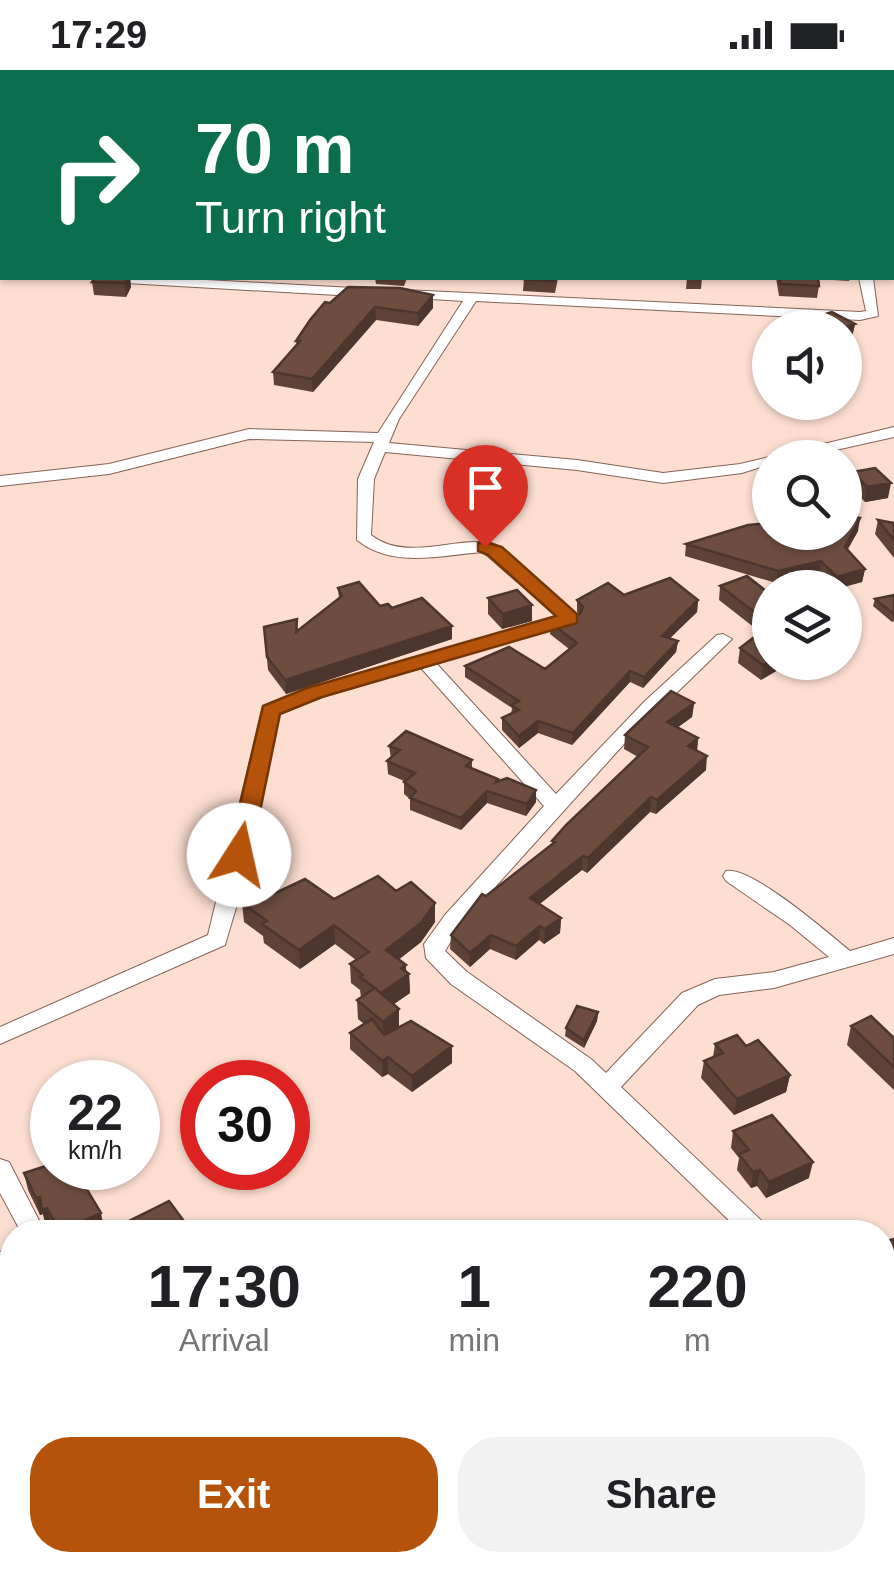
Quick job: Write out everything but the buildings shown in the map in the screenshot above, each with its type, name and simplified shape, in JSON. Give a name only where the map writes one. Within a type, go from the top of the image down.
[{"type":"street","points":[[145,280],[860,316],[873,313],[874,302],[867,280]]},
{"type":"street","points":[[0,1036],[216,940],[234,888],[244,822],[270,710],[314,692],[570,618],[495,551],[485,547],[390,552],[371,547],[363,537],[366,479],[392,419],[472,298]]},
{"type":"street","points":[[857,440],[894,432]]},
{"type":"street","points":[[0,480],[109,469],[250,434],[382,443],[663,478],[752,465]]},
{"type":"street","points":[[723,639],[665,688],[453,920],[434,953],[459,978],[583,1065],[744,1220]]},
{"type":"street","points":[[425,662],[557,808]]},
{"type":"street","points":[[733,876],[798,920],[846,959]]},
{"type":"street","points":[[606,1088],[690,1000],[715,987],[774,980],[894,946]]},
{"type":"street","points":[[0,1169],[27,1220]]},
{"type":"route","points":[[239,855],[270,710],[314,692],[450,656],[570,618],[495,551],[485,547]]}]
